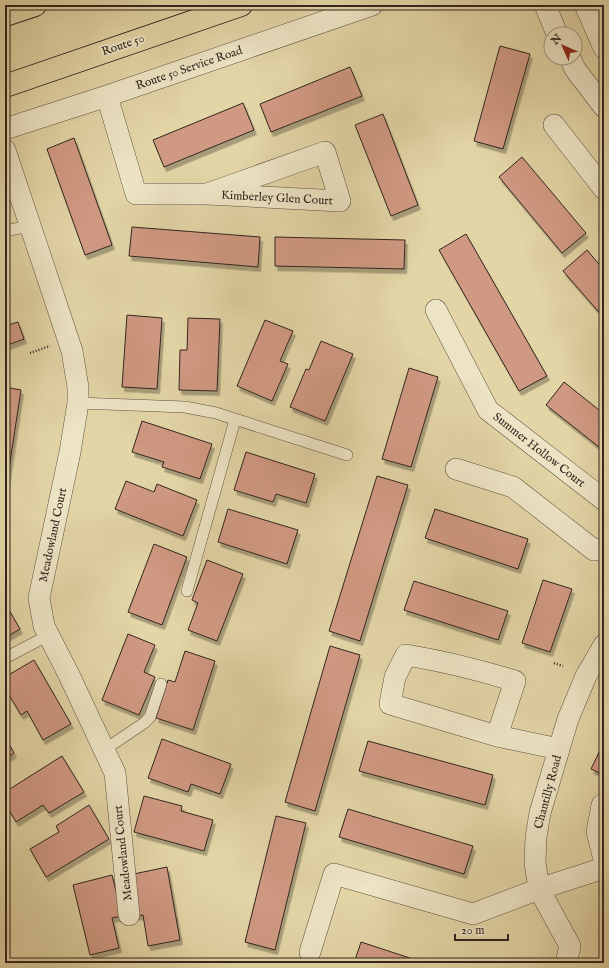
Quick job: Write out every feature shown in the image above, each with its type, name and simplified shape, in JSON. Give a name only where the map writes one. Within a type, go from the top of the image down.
[{"type":"highway","points":[[5,15],[35,5]]},
{"type":"highway","name":"Route 50","points":[[5,86],[241,5]]},
{"type":"street","name":"Route 50 Service Road","points":[[5,128],[107,96],[372,5]]},
{"type":"street","points":[[545,5],[554,26]]},
{"type":"street","points":[[585,5],[604,48]]},
{"type":"street","points":[[574,66],[604,107]]},
{"type":"street","name":"Kimberley Glen Court","points":[[107,96],[136,194],[207,194],[340,201],[325,152],[207,194]]},
{"type":"street","points":[[554,126],[604,189]]},
{"type":"street","name":"Meadowland Court","points":[[5,150],[72,351],[78,387],[78,403],[70,452],[39,598],[44,626],[69,675],[115,773],[129,916]]},
{"type":"street","name":"Summer Hollow Court","points":[[436,310],[488,410],[604,500]]},
{"type":"street","points":[[456,469],[513,488],[594,550],[604,548]]},
{"type":"street","name":"Chantilly Road","points":[[566,963],[570,946],[538,889],[535,863],[536,837],[540,813],[576,697],[604,645]]},
{"type":"street","points":[[497,736],[515,681],[482,670],[406,655],[395,677],[390,704],[497,736],[560,749]]},
{"type":"street","points":[[602,805],[597,832],[604,859]]},
{"type":"street","points":[[310,952],[334,874],[473,914],[538,889],[604,868]]},
{"type":"lane","points":[[5,231],[30,226]]},
{"type":"lane","points":[[78,403],[185,407],[216,414],[348,455]]},
{"type":"lane","points":[[187,591],[235,420]]},
{"type":"lane","points":[[5,658],[49,635]]},
{"type":"lane","points":[[104,750],[144,723],[150,717],[161,684]]},
{"type":"path","points":[[30,353],[50,346]]},
{"type":"path","points":[[554,663],[563,666]]},
{"type":"building","points":[[500,46],[530,54],[503,149],[474,141]]},
{"type":"building","points":[[350,67],[362,96],[271,132],[260,104]]},
{"type":"building","points":[[243,103],[254,130],[164,167],[153,140]]},
{"type":"building","points":[[383,114],[418,205],[391,216],[355,125]]},
{"type":"building","points":[[74,138],[112,245],[85,255],[47,149]]},
{"type":"building","points":[[522,157],[586,233],[562,253],[499,177]]},
{"type":"building","points":[[132,227],[260,237],[258,267],[129,256]]},
{"type":"building","points":[[466,234],[547,376],[519,391],[439,250]]},
{"type":"building","points":[[275,237],[405,240],[404,269],[275,266]]},
{"type":"building","points":[[587,250],[604,270],[604,318],[563,271]]},
{"type":"building","points":[[127,315],[162,318],[157,389],[122,387]]},
{"type":"building","points":[[188,318],[220,319],[217,391],[179,390],[180,350],[187,350]]},
{"type":"building","points":[[265,320],[293,331],[280,361],[288,364],[272,401],[237,386]]},
{"type":"building","points":[[18,322],[24,339],[5,346],[5,326]]},
{"type":"building","points":[[321,341],[353,354],[325,421],[290,407],[306,369],[309,370]]},
{"type":"building","points":[[409,368],[438,377],[411,467],[382,459]]},
{"type":"building","points":[[564,382],[604,414],[604,451],[546,405]]},
{"type":"building","points":[[5,387],[21,390],[5,495]]},
{"type":"building","points":[[142,421],[212,444],[200,479],[162,467],[164,462],[132,452]]},
{"type":"building","points":[[246,452],[315,474],[306,503],[276,494],[273,502],[234,490]]},
{"type":"building","points":[[377,476],[408,485],[360,641],[329,631]]},
{"type":"building","points":[[126,481],[154,492],[157,484],[197,500],[183,536],[115,509]]},
{"type":"building","points":[[228,509],[298,530],[287,564],[218,542]]},
{"type":"building","points":[[435,509],[528,539],[518,569],[425,538]]},
{"type":"building","points":[[154,544],[187,557],[162,625],[128,612]]},
{"type":"building","points":[[207,560],[243,574],[217,641],[188,630],[198,603],[192,600]]},
{"type":"building","points":[[543,580],[572,589],[550,652],[522,643]]},
{"type":"building","points":[[414,581],[508,611],[498,640],[404,610]]},
{"type":"building","points":[[5,603],[20,629],[5,638]]},
{"type":"building","points":[[128,634],[155,645],[144,672],[155,677],[139,715],[102,700]]},
{"type":"building","points":[[330,646],[360,655],[315,811],[285,802]]},
{"type":"building","points":[[185,651],[215,661],[193,730],[156,718],[168,680],[175,682]]},
{"type":"building","points":[[34,660],[71,724],[43,740],[27,711],[21,715],[5,688],[5,677]]},
{"type":"building","points":[[5,737],[14,753],[5,759]]},
{"type":"building","points":[[162,739],[231,764],[220,794],[191,784],[188,792],[148,778]]},
{"type":"building","points":[[368,741],[493,775],[485,805],[359,771]]},
{"type":"building","points":[[604,742],[604,775],[591,769]]},
{"type":"building","points":[[62,756],[84,792],[49,813],[43,805],[16,822],[5,803],[5,792]]},
{"type":"building","points":[[144,796],[182,806],[181,811],[213,820],[204,851],[134,832]]},
{"type":"building","points":[[89,805],[109,839],[46,877],[30,849],[59,832],[56,826]]},
{"type":"building","points":[[348,809],[473,846],[464,874],[339,837]]},
{"type":"building","points":[[276,816],[306,823],[275,950],[245,942]]},
{"type":"building","points":[[167,867],[180,940],[148,946],[143,915],[136,916],[129,875]]},
{"type":"building","points":[[112,875],[122,916],[112,918],[119,948],[90,955],[73,885]]},
{"type":"building","points":[[361,942],[425,963],[354,963]]}]
